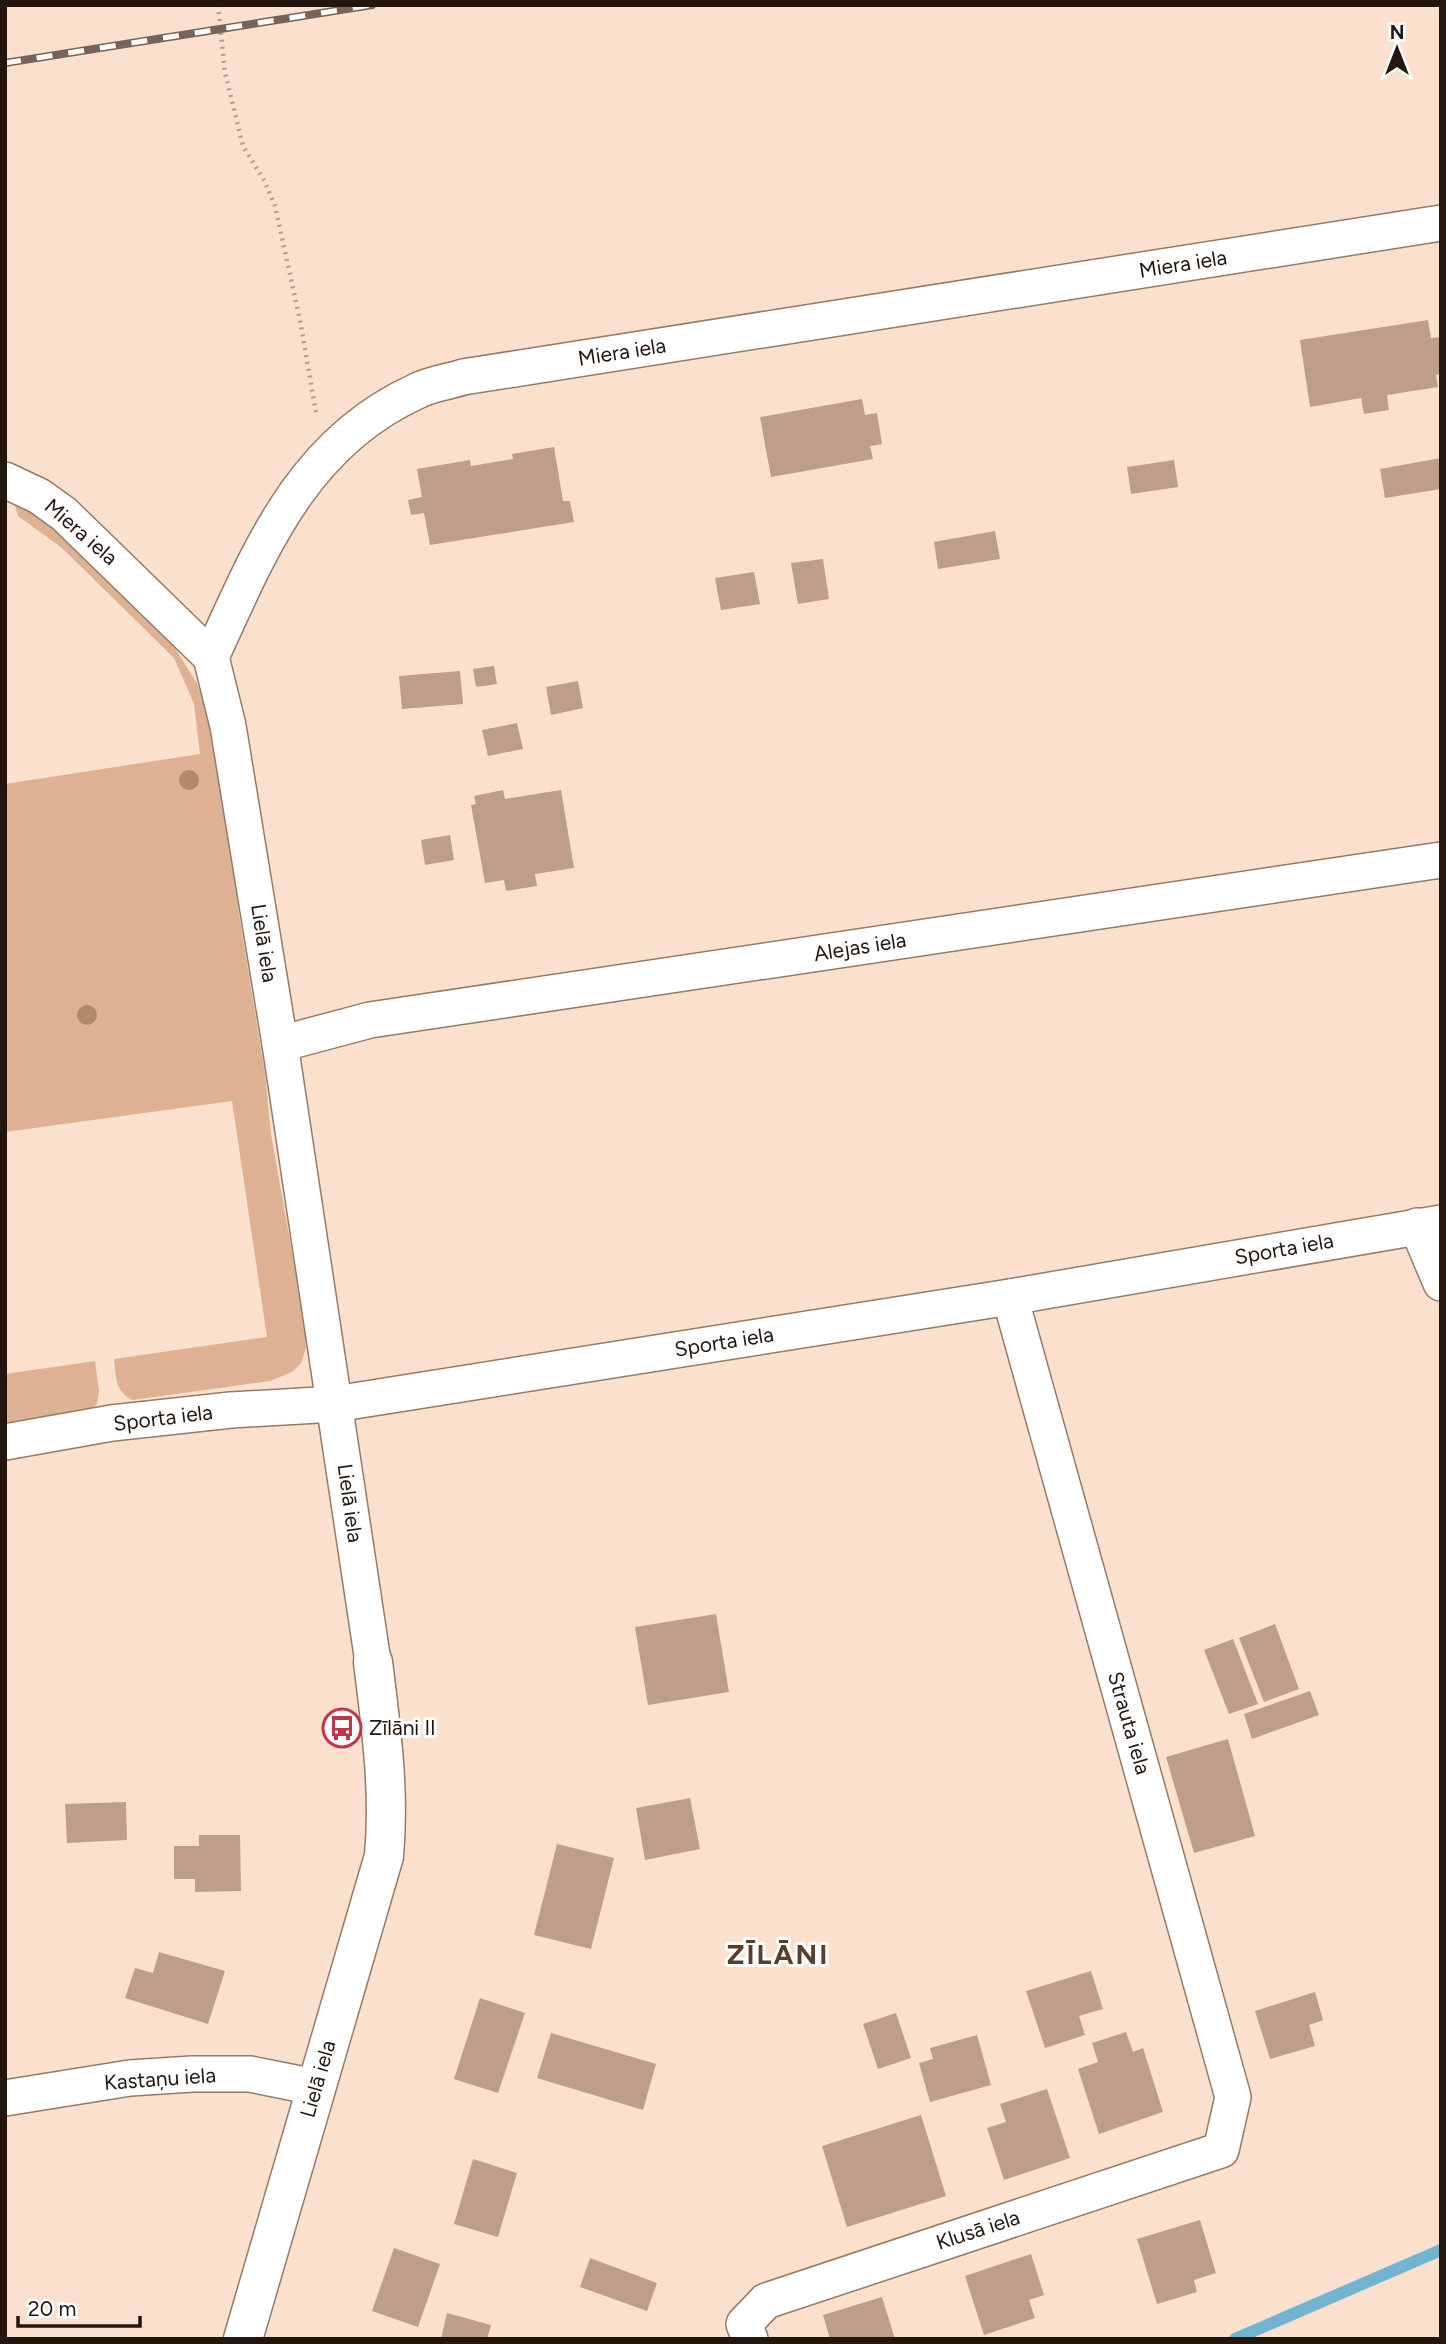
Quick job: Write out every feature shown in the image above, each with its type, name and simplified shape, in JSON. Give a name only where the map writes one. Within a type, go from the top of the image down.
[{"type":"street","name":"Miera iela","points":[[5,480],[39,496],[64,514],[211,657],[260,552],[284,509],[309,474],[343,438],[381,409],[419,390],[463,377],[1441,223]]},
{"type":"street","name":"Lielā iela","points":[[211,657],[228,726],[335,1404],[373,1662],[385,1759],[387,1815],[384,1856],[243,2339]]},
{"type":"street","name":"Alejas iela","points":[[280,1044],[370,1020],[1441,860]]},
{"type":"street","name":"Sporta iela","points":[[5,1442],[112,1423],[231,1410],[335,1404],[1010,1297],[1429,1225]]},
{"type":"street","points":[[1429,1225],[1441,1283]]},
{"type":"street","name":"Strauta iela","points":[[1010,1297],[1233,2097],[1221,2150]]},
{"type":"street","name":"Kastaņu iela","points":[[5,2098],[130,2078],[192,2074],[250,2074],[315,2087]]},
{"type":"street","name":"Klusā iela","points":[[747,2332],[766,2301],[1221,2150]]},
{"type":"path","points":[[218,5],[225,73],[243,146],[275,206],[300,320],[317,424],[309,474]]},
{"type":"shaded area","points":[[13,498],[39,512],[147,610],[197,683],[208,710],[217,751],[265,1074],[271,1134],[305,1325],[306,1348],[301,1363],[292,1372],[270,1381],[132,1400],[119,1388],[115,1372],[114,1359],[267,1337],[232,1101],[5,1132],[5,784],[200,754],[194,704],[174,658],[62,548],[18,516]]},
{"type":"shaded area","points":[[95,1361],[99,1391],[97,1404],[83,1416],[5,1431],[5,1374]]},
{"type":"building","points":[[1428,320],[1431,338],[1441,337],[1441,374],[1436,375],[1438,387],[1387,395],[1389,410],[1364,414],[1361,398],[1310,407],[1300,340]]},
{"type":"building","points":[[862,399],[865,415],[877,413],[882,444],[870,446],[873,459],[771,477],[760,417]]},
{"type":"building","points":[[554,447],[563,501],[570,501],[574,522],[430,545],[424,513],[411,515],[408,500],[422,497],[417,469],[470,460],[471,466],[513,459],[512,454]]},
{"type":"building","points":[[1441,458],[1441,489],[1385,498],[1380,469]]},
{"type":"building","points":[[1174,460],[1178,487],[1131,494],[1127,467]]},
{"type":"building","points":[[995,531],[1000,559],[938,569],[934,542]]},
{"type":"building","points":[[823,559],[829,599],[798,604],[791,563]]},
{"type":"building","points":[[754,572],[760,604],[721,610],[715,578]]},
{"type":"building","points":[[494,666],[497,684],[476,687],[473,669]]},
{"type":"building","points":[[460,671],[463,704],[402,709],[399,676]]},
{"type":"building","points":[[578,681],[583,708],[551,715],[546,687]]},
{"type":"building","points":[[517,723],[523,749],[488,756],[482,730]]},
{"type":"building","points":[[503,790],[505,799],[561,790],[574,868],[535,874],[537,886],[506,891],[504,880],[485,883],[471,805],[476,804],[474,796]]},
{"type":"building","points":[[450,835],[454,860],[425,865],[421,840]]},
{"type":"building","points":[[716,1614],[729,1692],[648,1705],[635,1627]]},
{"type":"building","points":[[1275,1624],[1299,1689],[1264,1702],[1239,1638]]},
{"type":"building","points":[[1233,1639],[1258,1704],[1229,1714],[1204,1650]]},
{"type":"building","points":[[1310,1691],[1319,1715],[1252,1739],[1244,1714]]},
{"type":"building","points":[[1228,1739],[1255,1836],[1194,1853],[1166,1757]]},
{"type":"building","points":[[690,1798],[700,1849],[645,1860],[636,1808]]},
{"type":"building","points":[[126,1802],[127,1840],[67,1843],[65,1804]]},
{"type":"building","points":[[199,1835],[240,1835],[241,1891],[195,1892],[195,1879],[174,1879],[174,1846],[199,1846]]},
{"type":"building","points":[[557,1844],[614,1858],[591,1949],[534,1935]]},
{"type":"building","points":[[159,1952],[225,1971],[208,2024],[125,1998],[135,1968],[153,1973]]},
{"type":"building","points":[[1091,1971],[1103,2009],[1079,2016],[1085,2035],[1045,2048],[1026,1991]]},
{"type":"building","points":[[1315,1992],[1323,2020],[1309,2025],[1315,2046],[1270,2059],[1255,2011]]},
{"type":"building","points":[[480,1998],[525,2013],[498,2093],[454,2079]]},
{"type":"building","points":[[896,2013],[911,2058],[878,2069],[863,2024]]},
{"type":"building","points":[[1126,2032],[1133,2052],[1143,2048],[1163,2112],[1099,2134],[1078,2069],[1098,2062],[1092,2043]]},
{"type":"building","points":[[551,2033],[656,2064],[643,2110],[537,2078]]},
{"type":"building","points":[[977,2035],[991,2085],[930,2102],[919,2063],[933,2059],[930,2048]]},
{"type":"building","points":[[1047,2089],[1070,2158],[1004,2180],[987,2128],[1006,2122],[1000,2104]]},
{"type":"building","points":[[921,2115],[946,2196],[847,2227],[822,2146]]},
{"type":"building","points":[[473,2159],[517,2173],[498,2237],[454,2224]]},
{"type":"building","points":[[1200,2220],[1216,2273],[1194,2280],[1197,2292],[1157,2304],[1137,2239]]},
{"type":"building","points":[[394,2248],[440,2264],[418,2327],[372,2311]]},
{"type":"building","points":[[1031,2254],[1044,2295],[1029,2300],[1035,2318],[984,2335],[965,2276]]},
{"type":"building","points":[[590,2258],[657,2283],[647,2311],[580,2287]]},
{"type":"building","points":[[882,2297],[895,2339],[830,2339],[823,2315]]},
{"type":"building","points":[[447,2313],[491,2325],[487,2339],[441,2339]]},
{"type":"waterway","points":[[1235,2339],[1441,2250]]},
{"type":"railway","points":[[5,63],[372,5]]},
{"type":"place","name":"Zīlāni II","points":[[342,1728]]},
{"type":"district","name":"ZĪLĀNI","points":[[778,1954]]}]
